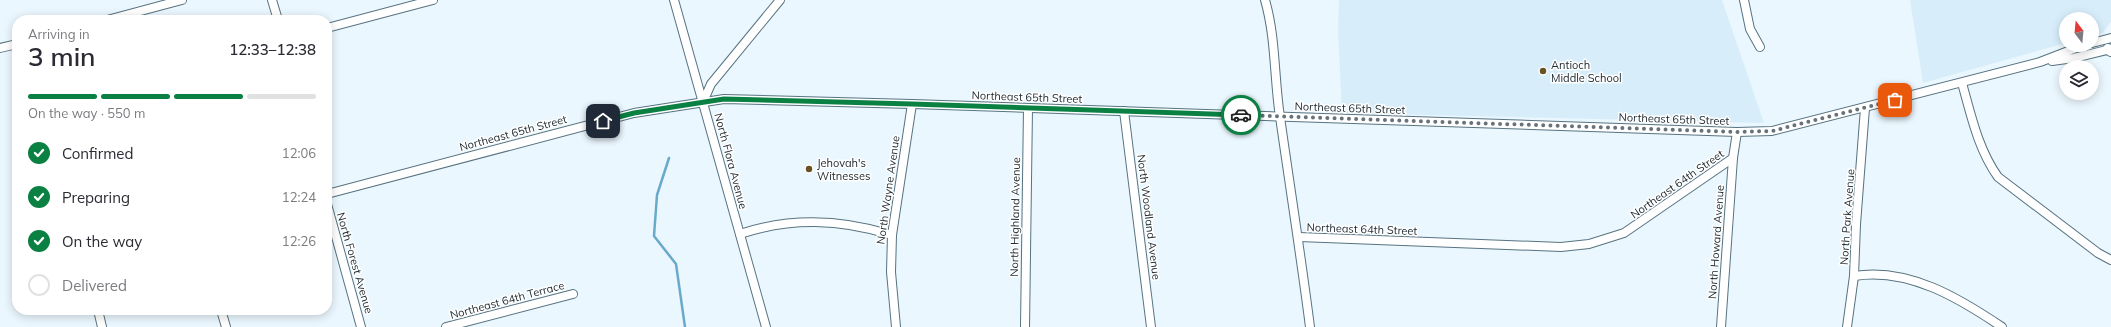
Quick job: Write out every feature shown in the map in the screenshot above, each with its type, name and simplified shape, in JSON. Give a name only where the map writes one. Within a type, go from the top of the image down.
[{"type":"street","points":[[139,15],[182,0]]},
{"type":"street","points":[[272,0],[276,15]]},
{"type":"street","points":[[332,27],[433,0]]},
{"type":"street","name":"North Flora Avenue","points":[[674,0],[766,327]]},
{"type":"street","points":[[703,102],[711,84],[780,0]]},
{"type":"street","points":[[1265,0],[1271,25],[1280,116],[1299,237],[1310,327]]},
{"type":"street","points":[[1744,0],[1750,29],[1760,47]]},
{"type":"street","points":[[2099,41],[2111,38]]},
{"type":"street","points":[[0,48],[12,45]]},
{"type":"street","points":[[2040,62],[2074,58],[2110,50]]},
{"type":"street","points":[[1737,132],[1772,131],[1962,83],[2040,62],[2066,52]]},
{"type":"street","points":[[1962,83],[1980,145],[1986,159],[1998,176],[2098,253],[2111,260]]},
{"type":"street","name":"Northeast 65th Street","points":[[332,193],[634,113],[724,99],[1737,132]]},
{"type":"street","name":"North Wayne Avenue","points":[[896,327],[891,272],[892,235],[912,104]]},
{"type":"street","name":"North Highland Avenue","points":[[1025,327],[1028,108]]},
{"type":"street","name":"North Park Avenue","points":[[1847,327],[1854,276],[1856,224],[1865,108]]},
{"type":"street","name":"North Woodland Avenue","points":[[1124,111],[1151,327]]},
{"type":"street","name":"Northeast 64th Street","points":[[1299,237],[1561,247],[1589,244],[1624,233],[1733,158],[1737,132]]},
{"type":"street","name":"North Howard Avenue","points":[[1721,327],[1733,158]]},
{"type":"street","name":"North Forest Avenue","points":[[332,222],[362,327]]},
{"type":"street","points":[[740,234],[768,225],[813,222],[857,226],[892,235]]},
{"type":"street","points":[[1854,276],[1879,273],[1920,283],[1967,304],[2002,327]]},
{"type":"street","name":"Northeast 64th Terrace","points":[[446,327],[573,294]]},
{"type":"street","points":[[99,315],[102,327]]},
{"type":"street","points":[[222,315],[226,327]]},
{"type":"shaded area","name":"Antioch Middle School","points":[[1339,0],[1722,0],[1764,123],[1342,113],[1338,30]]},
{"type":"shaded area","points":[[1910,0],[2111,0],[2111,22],[2103,33],[2099,34],[2099,12],[2059,12],[2059,45],[1923,83]]},
{"type":"waterway","points":[[669,158],[657,195],[654,236],[676,264],[685,327]]},
{"type":"way so far","points":[[1241,115],[1737,132],[1772,131],[1895,100]]},
{"type":"place","name":"Antioch Middle School","points":[[1543,71]]},
{"type":"place","name":"Jehovah's Witnesses","points":[[809,169]]},
{"type":"route","points":[[603,121],[634,113],[724,99],[1241,115]]}]
